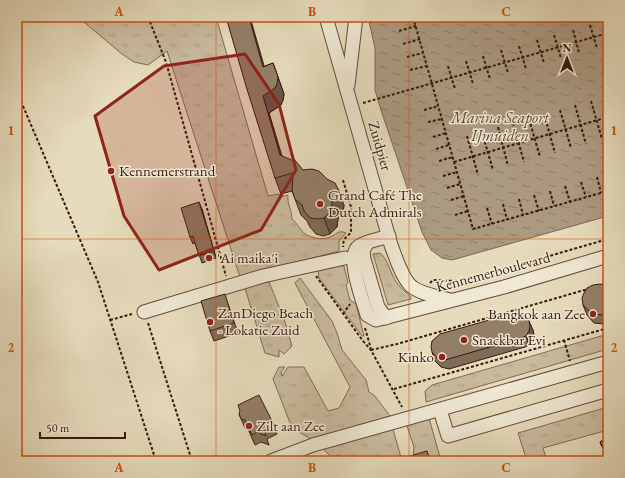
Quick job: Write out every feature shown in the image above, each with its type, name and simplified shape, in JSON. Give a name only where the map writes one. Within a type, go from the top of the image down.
[{"type":"street","name":"Zuidpier","points":[[326,17],[399,267],[410,285],[429,295],[452,300]]},
{"type":"street","points":[[347,90],[356,17]]},
{"type":"street","name":"Kennemerboulevard","points":[[389,236],[358,246],[354,252],[354,268],[367,315],[376,320],[504,287],[608,256]]},
{"type":"street","points":[[144,312],[263,276],[345,258]]},
{"type":"street","points":[[271,461],[313,445],[608,362]]},
{"type":"street","points":[[440,410],[448,436],[608,390]]},
{"type":"path","points":[[148,17],[166,62],[229,287]]},
{"type":"path","points":[[396,20],[406,17]]},
{"type":"path","points":[[413,17],[473,229],[608,191]]},
{"type":"path","points":[[590,25],[597,48]]},
{"type":"path","points":[[399,31],[416,26]]},
{"type":"path","points":[[573,30],[580,53]]},
{"type":"path","points":[[361,104],[608,33]]},
{"type":"path","points":[[554,35],[561,58]]},
{"type":"path","points":[[403,44],[420,39]]},
{"type":"path","points":[[537,40],[544,63]]},
{"type":"path","points":[[519,46],[526,69]]},
{"type":"path","points":[[501,50],[508,73]]},
{"type":"path","points":[[407,58],[423,53]]},
{"type":"path","points":[[483,56],[490,79]]},
{"type":"path","points":[[466,61],[473,84]]},
{"type":"path","points":[[410,70],[427,66]]},
{"type":"path","points":[[448,66],[455,89]]},
{"type":"path","points":[[17,92],[98,282],[156,461]]},
{"type":"path","points":[[607,96],[608,100]]},
{"type":"path","points":[[591,101],[602,139]]},
{"type":"path","points":[[575,105],[586,144]]},
{"type":"path","points":[[424,110],[438,106]]},
{"type":"path","points":[[560,110],[571,148]]},
{"type":"path","points":[[544,114],[555,153]]},
{"type":"path","points":[[454,162],[608,117]]},
{"type":"path","points":[[428,122],[442,119]]},
{"type":"path","points":[[529,119],[540,157]]},
{"type":"path","points":[[514,123],[524,162]]},
{"type":"path","points":[[498,127],[508,166]]},
{"type":"path","points":[[482,132],[493,170]]},
{"type":"path","points":[[432,137],[446,133]]},
{"type":"path","points":[[467,136],[478,175]]},
{"type":"path","points":[[436,149],[449,145]]},
{"type":"path","points":[[439,161],[453,157]]},
{"type":"path","points":[[443,176],[457,172]]},
{"type":"path","points":[[596,178],[601,193]]},
{"type":"path","points":[[343,180],[351,208],[351,233],[343,240],[345,258]]},
{"type":"path","points":[[581,182],[586,197]]},
{"type":"path","points":[[447,188],[460,184]]},
{"type":"path","points":[[565,186],[570,202]]},
{"type":"path","points":[[550,191],[554,206]]},
{"type":"path","points":[[534,195],[539,211]]},
{"type":"path","points":[[451,200],[464,196]]},
{"type":"path","points":[[519,199],[523,215]]},
{"type":"path","points":[[503,204],[507,220]]},
{"type":"path","points":[[487,208],[492,224]]},
{"type":"path","points":[[455,215],[468,211]]},
{"type":"path","points":[[424,292],[433,280],[466,280],[608,239]]},
{"type":"path","points":[[309,267],[371,350],[394,389],[408,418]]},
{"type":"path","points":[[600,286],[608,284]]},
{"type":"path","points":[[371,350],[397,344],[593,288]]},
{"type":"path","points":[[343,314],[352,302]]},
{"type":"path","points":[[110,320],[144,312],[192,461]]},
{"type":"path","points":[[394,389],[608,328]]},
{"type":"path","points":[[564,340],[569,357]]},
{"type":"highlighted area","points":[[245,54],[279,104],[296,170],[261,230],[159,270],[124,216],[95,116],[164,66]]},
{"type":"green space","points":[[78,17],[216,17],[268,196],[279,194],[280,197],[288,195],[292,219],[305,234],[316,238],[323,238],[340,232],[346,233],[339,241],[339,251],[240,277],[167,51],[148,65],[134,62],[122,54]]},
{"type":"green space","points":[[380,253],[385,258],[397,283],[411,297],[411,299],[388,305],[373,254]]},
{"type":"green space","points":[[343,263],[348,282],[346,285],[350,300],[356,304],[364,336],[362,336],[319,278],[318,270]]},
{"type":"green space","points":[[300,278],[332,321],[342,350],[366,380],[369,392],[374,395],[390,416],[311,439],[292,428],[273,379],[279,367],[285,367],[281,372],[282,376],[288,367],[304,367],[328,411],[339,408],[350,387],[295,283]]},
{"type":"green space","points":[[269,282],[284,319],[292,346],[284,354],[279,350],[279,357],[265,353],[244,285]]},
{"type":"green space","points":[[608,334],[608,349],[426,402],[425,391],[432,385]]},
{"type":"green space","points":[[608,407],[608,430],[543,448],[547,461],[527,461],[518,433]]},
{"type":"green space","points":[[429,418],[440,457],[429,461],[413,461],[414,447],[406,423]]},
{"type":"green space","points":[[392,426],[402,461],[343,461],[340,455],[331,457],[320,446]]},
{"type":"water","name":"Marina Seaport IJmuiden","points":[[368,17],[608,17],[608,216],[452,260],[442,258],[431,250],[422,232],[375,90],[375,48]]},
{"type":"building","points":[[226,17],[249,17],[263,67],[273,63],[278,77],[277,84],[275,88],[263,96],[280,155],[294,161],[294,159],[303,170],[312,169],[319,171],[327,179],[335,183],[338,189],[337,196],[332,201],[331,211],[324,218],[310,218],[304,211],[302,205],[295,199],[292,190],[293,173],[275,178]]},
{"type":"building","points":[[199,202],[214,251],[199,256],[193,236],[190,237],[181,208]]},
{"type":"building","points":[[600,284],[608,286],[608,311],[601,315],[591,313],[583,305],[582,298],[587,288]]},
{"type":"building","points":[[225,294],[234,323],[210,331],[201,301]]},
{"type":"building","points":[[514,313],[522,314],[529,321],[529,331],[526,336],[445,360],[437,358],[432,352],[432,341],[440,334]]},
{"type":"building","points":[[259,395],[274,425],[264,429],[266,436],[257,432],[252,435],[245,420],[241,419],[239,414],[240,411],[238,405]]},
{"type":"building","points":[[608,437],[608,448],[605,450],[600,442]]},
{"type":"building","points":[[427,451],[430,461],[408,461],[407,457]]},
{"type":"place","name":"Kennemerstrand","points":[[111,171]]},
{"type":"place","name":"Grand Café The Dutch Admirals","points":[[320,204]]},
{"type":"place","name":"'Ai maika'i","points":[[209,258]]},
{"type":"place","name":"Bangkok aan Zee","points":[[593,314]]},
{"type":"place","name":"ZanDiego Beach - Lokatie Zuid","points":[[210,322]]},
{"type":"place","name":"Snackbar Evi","points":[[464,340]]},
{"type":"place","name":"Kinko","points":[[442,357]]},
{"type":"place","name":"Zilt aan Zee","points":[[249,426]]}]
